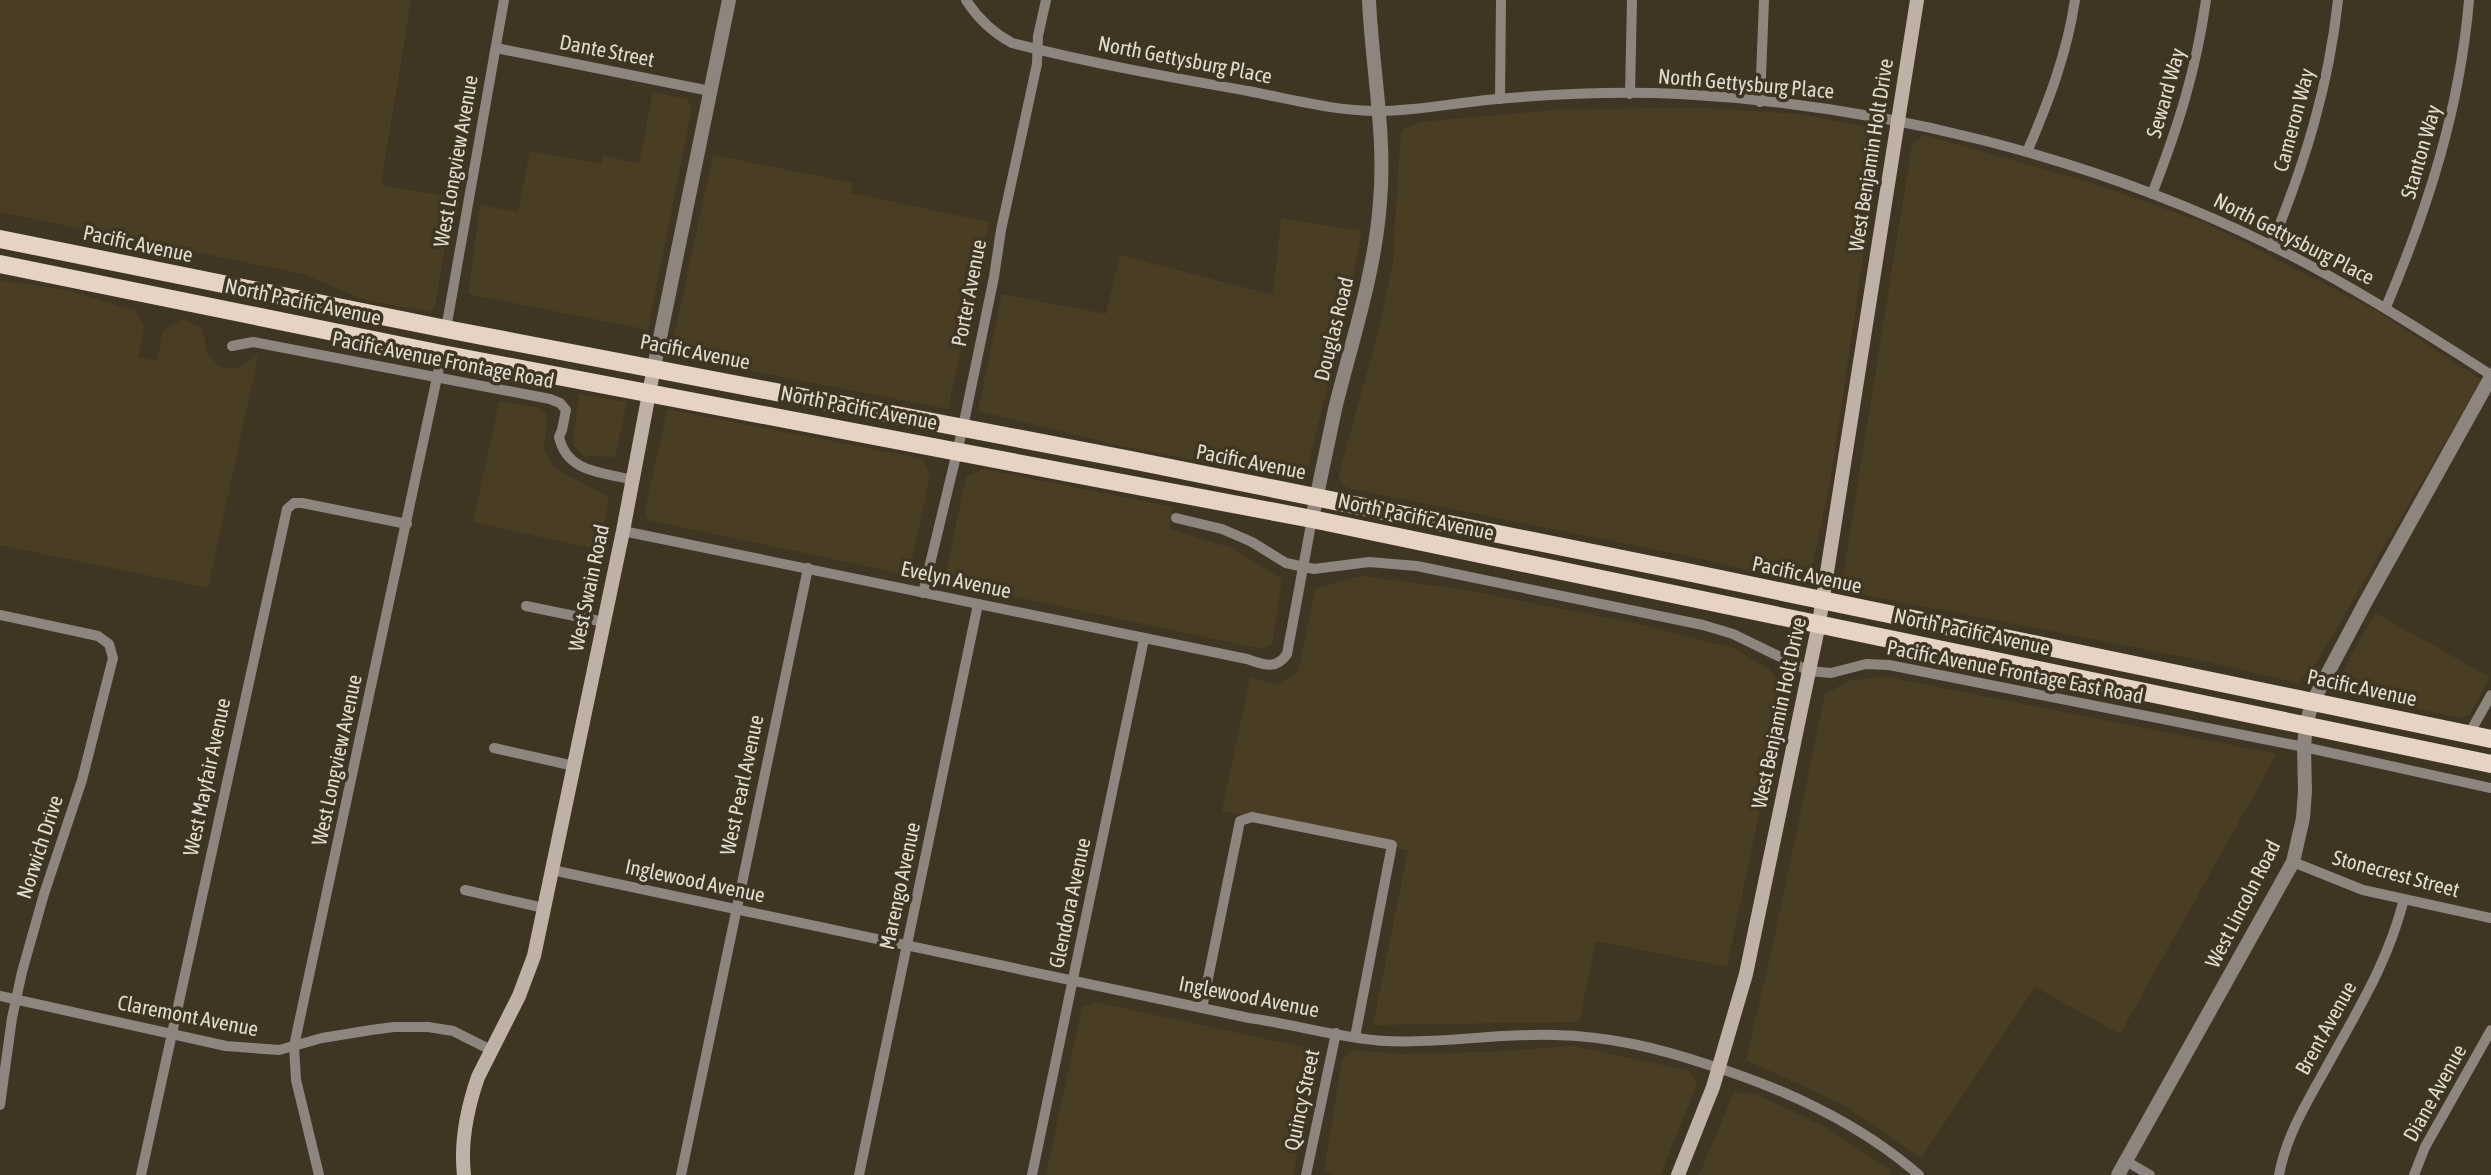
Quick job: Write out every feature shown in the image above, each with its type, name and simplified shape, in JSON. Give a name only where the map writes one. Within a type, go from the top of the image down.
[{"type":"main road","name":"West Benjamin Holt Drive","points":[[1678,1175],[1719,1068],[1746,974],[1819,623],[1917,0]]},
{"type":"main road","name":"Pacific Avenue","points":[[0,239],[1682,571],[2491,739]]},
{"type":"main road","name":"North Pacific Avenue","points":[[0,264],[442,354],[1312,519],[2491,764]]},
{"type":"main road","points":[[164,297],[183,288],[236,298],[257,291]]},
{"type":"main road","points":[[337,332],[361,324],[432,338],[446,329]]},
{"type":"main road","points":[[442,354],[459,342],[504,348],[520,342]]},
{"type":"main road","name":"West Swain Road","points":[[464,1175],[463,1136],[469,1104],[478,1077],[529,972],[623,531],[654,367]]},
{"type":"street","name":"West Longview Avenue","points":[[446,329],[504,0]]},
{"type":"street","name":"West Swain Road","points":[[654,367],[729,0]]},
{"type":"street","name":"North Gettysburg Place","points":[[965,0],[979,19],[996,34],[1012,43],[1190,81],[1349,110],[1377,111],[1500,99],[1681,94],[1897,121],[2027,152],[2152,194],[2271,246],[2386,307],[2491,376]]},
{"type":"street","name":"Porter Avenue","points":[[923,593],[963,427],[1001,230],[1037,64],[1038,36],[1046,0]]},
{"type":"street","name":"Douglas Road","points":[[1281,662],[1289,648],[1302,566],[1335,410],[1356,336],[1374,252],[1381,174],[1369,0]]},
{"type":"street","points":[[1500,99],[1501,0]]},
{"type":"street","points":[[1630,94],[1632,0]]},
{"type":"street","points":[[1760,102],[1764,0]]},
{"type":"street","points":[[2027,152],[2056,81],[2067,44],[2075,0]]},
{"type":"street","name":"Seward Way","points":[[2152,194],[2187,97],[2200,45],[2206,0]]},
{"type":"street","name":"Cameron Way","points":[[2271,246],[2312,138],[2329,65],[2338,0]]},
{"type":"street","name":"Stanton Way","points":[[2386,307],[2419,226],[2443,154],[2456,99],[2469,0]]},
{"type":"street","name":"Dante Street","points":[[496,48],[710,91]]},
{"type":"street","name":"Pacific Avenue Frontage Road","points":[[232,346],[253,342],[560,402],[566,410],[559,437],[561,447],[570,460],[585,469],[633,480]]},
{"type":"street","name":"West Longview Avenue","points":[[319,1175],[296,1080],[295,1046],[442,354]]},
{"type":"street","name":"West Lincoln Road","points":[[2118,1175],[2293,862],[2303,818],[2304,747],[2306,724],[2313,701],[2491,376]]},
{"type":"street","name":"West Mayfair Avenue","points":[[141,1175],[286,509],[295,503],[303,503],[407,524]]},
{"type":"street","name":"Pacific Avenue Frontage East Road","points":[[1176,518],[1238,535],[1286,563],[1322,569],[1369,562],[1417,566],[1703,625],[1733,634],[1809,671],[1831,673],[1866,664],[1889,665],[2304,747],[2491,788]]},
{"type":"street","name":"Evelyn Avenue","points":[[623,531],[1247,659],[1268,666],[1281,662]]},
{"type":"street","name":"West Pearl Avenue","points":[[681,1175],[807,568]]},
{"type":"street","name":"Marengo Avenue","points":[[859,1175],[978,604]]},
{"type":"street","points":[[526,606],[604,622]]},
{"type":"street","name":"Norwich Drive","points":[[0,615],[98,636],[109,644],[113,658],[82,780],[44,894],[16,1000],[0,1105]]},
{"type":"street","name":"Glendora Avenue","points":[[1031,1175],[1144,639]]},
{"type":"street","points":[[2469,734],[2491,695]]},
{"type":"street","points":[[494,748],[574,766]]},
{"type":"street","points":[[1202,1008],[1240,821],[1252,817],[1392,845],[1354,1037]]},
{"type":"street","name":"Stonecrest Street","points":[[2293,862],[2334,880],[2491,918]]},
{"type":"street","name":"Inglewood Avenue","points":[[552,870],[1202,1008],[1354,1037],[1420,1042],[1526,1035],[1593,1037],[1643,1045],[1719,1068],[1800,1098],[1844,1122],[1919,1175]]},
{"type":"street","points":[[465,890],[544,908]]},
{"type":"street","name":"Brent Avenue","points":[[2279,1175],[2301,1112],[2383,964],[2397,928],[2404,899]]},
{"type":"street","name":"Claremont Avenue","points":[[0,996],[226,1046],[279,1050],[322,1038],[394,1027],[428,1027],[453,1031],[491,1050]]},
{"type":"street","name":"Diane Avenue","points":[[2414,1175],[2425,1147],[2491,1030]]},
{"type":"street","name":"Quincy Street","points":[[1306,1175],[1336,1033]]},
{"type":"street","points":[[2126,1161],[2150,1175]]},
{"type":"shaded area","points":[[0,0],[411,0],[381,185],[453,197],[435,307],[429,312],[362,299],[303,274],[0,212]]},
{"type":"shaded area","points":[[653,92],[687,99],[692,107],[648,330],[468,294],[480,205],[518,212],[530,151],[601,164],[603,156],[639,163]]},
{"type":"shaded area","points":[[1701,108],[1799,114],[1873,128],[1879,133],[1880,144],[1830,482],[1811,572],[1797,583],[1698,558],[1344,486],[1339,479],[1340,470],[1379,329],[1393,262],[1401,132],[1421,122],[1565,109]]},
{"type":"shaded area","points":[[1924,135],[2092,183],[2208,224],[2377,311],[2481,380],[2317,662],[2298,683],[2190,658],[1849,592],[1843,576],[1912,144]]},
{"type":"shaded area","points":[[713,155],[853,183],[851,193],[989,222],[948,409],[675,356],[671,350]]},
{"type":"shaded area","points":[[1281,218],[1362,231],[1346,310],[1307,469],[1295,479],[1121,446],[978,411],[1002,294],[1106,314],[1120,255],[1273,295]]},
{"type":"shaded area","points":[[0,280],[70,291],[136,311],[144,326],[138,357],[157,361],[163,330],[183,319],[202,328],[208,355],[220,367],[239,368],[259,352],[208,588],[0,545]]},
{"type":"shaded area","points":[[579,394],[627,402],[615,457],[584,456],[573,445]]},
{"type":"shaded area","points":[[499,401],[540,408],[547,415],[544,449],[554,468],[609,497],[599,550],[473,522]]},
{"type":"shaded area","points":[[667,409],[923,459],[930,475],[911,566],[899,573],[648,520],[645,511]]},
{"type":"shaded area","points":[[983,469],[1173,507],[1169,529],[1232,548],[1282,579],[1272,644],[1262,649],[950,583],[946,573],[966,477]]},
{"type":"shaded area","points":[[1361,576],[1461,589],[1639,624],[1733,648],[1769,669],[1785,690],[1727,967],[1596,941],[1579,1022],[1373,1025],[1408,850],[1222,811],[1250,677],[1277,684],[1298,673],[1315,589]]},
{"type":"shaded area","points":[[2375,613],[2490,677],[2470,714],[2460,718],[2344,693],[2339,678]]},
{"type":"shaded area","points":[[1887,677],[2277,754],[2120,1034],[2035,987],[1921,1158],[1840,1103],[1746,1060],[1825,694],[1851,680]]},
{"type":"shaded area","points":[[1095,1002],[1313,1049],[1317,1057],[1293,1175],[1046,1175],[1082,1007]]},
{"type":"shaded area","points":[[1573,1046],[1690,1071],[1697,1084],[1660,1175],[1333,1175],[1324,1170],[1342,1060],[1352,1050],[1403,1054]]},
{"type":"shaded area","points":[[1734,1092],[1758,1095],[1827,1128],[1892,1171],[1890,1175],[1699,1175]]}]
